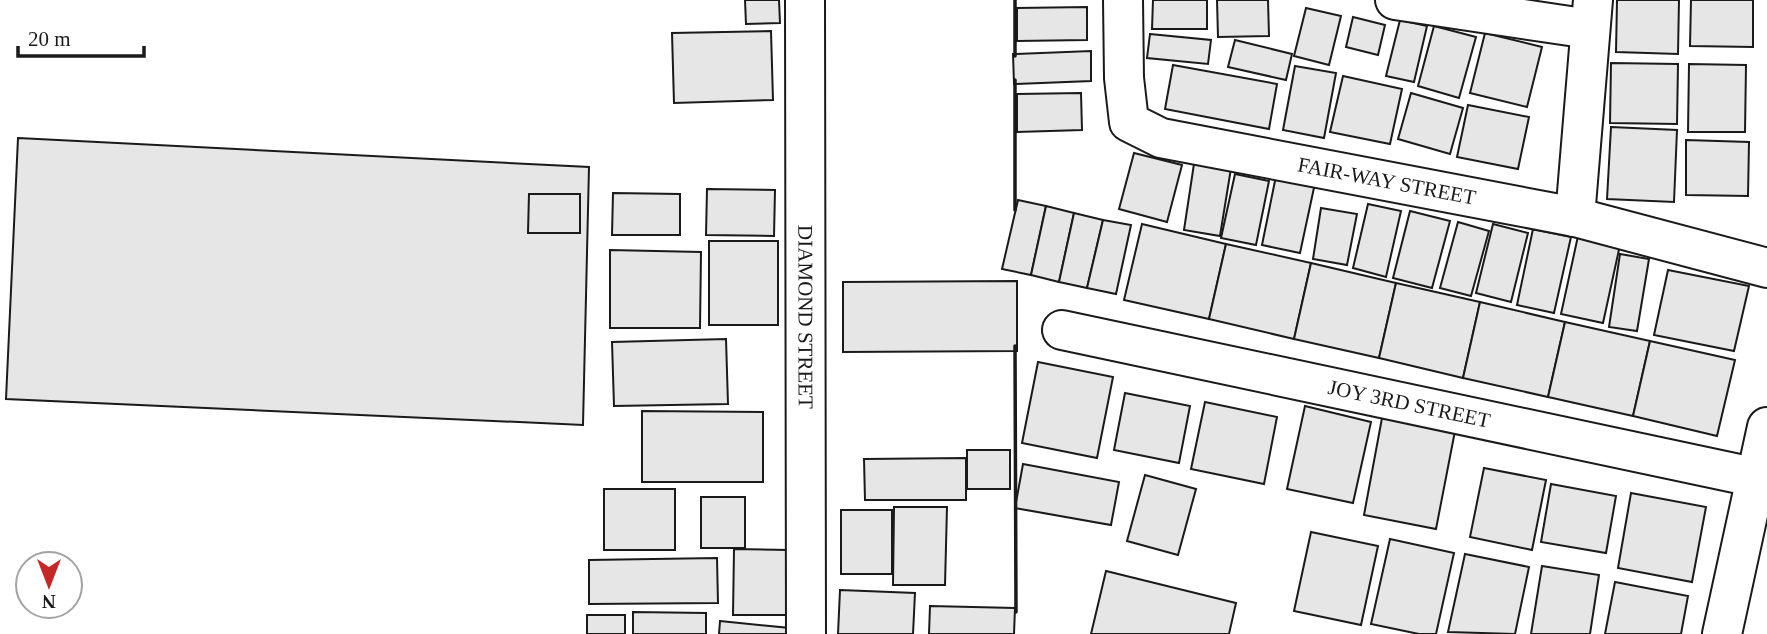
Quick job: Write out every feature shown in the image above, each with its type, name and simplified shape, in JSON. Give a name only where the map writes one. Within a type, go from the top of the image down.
[{"type":"street","name":"DIAMOND STREET","points":[[805,0],[806,634]]},
{"type":"street","name":"FAIR-WAY STREET","points":[[1123,0],[1124,78],[1129,122],[1161,138],[1576,217],[1767,268]]},
{"type":"street","points":[[1395,0],[1591,15],[1576,217]]},
{"type":"street","name":"JOY 3RD STREET","points":[[1062,330],[1758,478]]},
{"type":"street","points":[[1723,634],[1767,427]]},
{"type":"building","points":[[745,0],[779,0],[780,23],[746,24]]},
{"type":"building","points":[[1153,0],[1207,0],[1207,29],[1152,29]]},
{"type":"building","points":[[1217,0],[1268,0],[1269,36],[1218,37]]},
{"type":"building","points":[[1617,0],[1679,0],[1678,54],[1616,52]]},
{"type":"building","points":[[1691,0],[1753,0],[1753,47],[1690,46]]},
{"type":"building","points":[[1087,7],[1087,40],[1017,41],[1017,8]]},
{"type":"building","points":[[1306,8],[1341,16],[1329,65],[1294,56]]},
{"type":"building","points":[[1353,17],[1385,25],[1378,55],[1346,47]]},
{"type":"building","points":[[1400,20],[1427,26],[1414,82],[1386,76]]},
{"type":"building","points":[[1434,26],[1476,37],[1459,98],[1418,86]]},
{"type":"building","points":[[771,31],[773,100],[674,103],[672,33]]},
{"type":"building","points":[[1485,33],[1542,47],[1527,107],[1470,93]]},
{"type":"building","points":[[1150,34],[1211,40],[1208,64],[1147,58]]},
{"type":"building","points":[[1235,40],[1292,54],[1286,80],[1228,67]]},
{"type":"building","points":[[1091,51],[1091,81],[1014,84],[1013,54]]},
{"type":"building","points":[[1611,63],[1678,64],[1677,124],[1610,123]]},
{"type":"building","points":[[1689,64],[1746,65],[1745,132],[1688,132]]},
{"type":"building","points":[[1173,65],[1277,84],[1269,129],[1165,109]]},
{"type":"building","points":[[1295,66],[1336,73],[1324,138],[1283,130]]},
{"type":"building","points":[[1343,76],[1402,89],[1390,144],[1330,132]]},
{"type":"building","points":[[1081,93],[1082,130],[1017,132],[1017,94]]},
{"type":"building","points":[[1411,93],[1463,108],[1450,154],[1398,139]]},
{"type":"building","points":[[1468,105],[1529,117],[1518,169],[1457,157]]},
{"type":"building","points":[[1611,127],[1677,130],[1674,202],[1607,199]]},
{"type":"building","points":[[18,138],[589,167],[583,425],[6,399]]},
{"type":"building","points":[[1686,140],[1749,142],[1748,196],[1686,195]]},
{"type":"building","points":[[1134,153],[1182,165],[1167,222],[1119,209]]},
{"type":"building","points":[[1195,157],[1232,162],[1220,236],[1184,230]]},
{"type":"building","points":[[1235,174],[1269,181],[1256,245],[1221,238]]},
{"type":"building","points":[[1276,176],[1315,183],[1300,253],[1262,245]]},
{"type":"building","points":[[707,189],[775,190],[774,236],[706,235]]},
{"type":"building","points":[[613,193],[680,194],[680,235],[612,235]]},
{"type":"building","points":[[529,194],[580,194],[580,233],[528,233]]},
{"type":"building","points":[[1018,200],[1046,206],[1031,275],[1002,269]]},
{"type":"building","points":[[1368,204],[1401,211],[1386,277],[1353,268]]},
{"type":"building","points":[[1046,206],[1074,213],[1059,282],[1031,275]]},
{"type":"building","points":[[1321,208],[1357,214],[1347,265],[1313,259]]},
{"type":"building","points":[[1410,211],[1450,221],[1432,288],[1393,278]]},
{"type":"building","points":[[1074,213],[1103,220],[1087,288],[1059,282]]},
{"type":"building","points":[[1103,220],[1131,225],[1116,294],[1087,288]]},
{"type":"building","points":[[1458,222],[1489,231],[1471,296],[1440,288]]},
{"type":"building","points":[[1142,224],[1226,244],[1209,319],[1124,300]]},
{"type":"building","points":[[1493,224],[1528,233],[1511,302],[1476,293]]},
{"type":"building","points":[[1533,229],[1571,237],[1554,313],[1517,305]]},
{"type":"building","points":[[1578,236],[1620,245],[1603,323],[1561,314]]},
{"type":"building","points":[[709,241],[778,241],[778,325],[709,325]]},
{"type":"building","points":[[1226,244],[1311,263],[1294,339],[1209,319]]},
{"type":"building","points":[[610,250],[701,252],[700,328],[610,328]]},
{"type":"building","points":[[1620,254],[1649,259],[1637,331],[1609,327]]},
{"type":"building","points":[[1311,263],[1396,283],[1379,358],[1294,339]]},
{"type":"building","points":[[1668,270],[1749,286],[1734,351],[1654,335]]},
{"type":"building","points":[[1017,281],[1017,351],[843,352],[843,282]]},
{"type":"building","points":[[1396,283],[1480,302],[1463,378],[1379,358]]},
{"type":"building","points":[[1480,302],[1565,322],[1548,397],[1463,378]]},
{"type":"building","points":[[1565,322],[1650,341],[1633,416],[1548,397]]},
{"type":"building","points":[[726,339],[728,404],[614,406],[612,342]]},
{"type":"building","points":[[1650,341],[1735,360],[1717,436],[1633,416]]},
{"type":"building","points":[[1038,362],[1113,377],[1097,458],[1022,443]]},
{"type":"building","points":[[1125,393],[1190,406],[1179,463],[1114,450]]},
{"type":"building","points":[[1205,402],[1277,417],[1264,484],[1191,469]]},
{"type":"building","points":[[1305,406],[1371,422],[1353,503],[1287,489]]},
{"type":"building","points":[[642,411],[763,412],[763,482],[642,482]]},
{"type":"building","points":[[1382,418],[1455,431],[1436,529],[1364,515]]},
{"type":"building","points":[[967,450],[1010,450],[1010,489],[967,489]]},
{"type":"building","points":[[966,458],[966,500],[865,500],[864,459]]},
{"type":"building","points":[[1023,464],[1119,482],[1111,525],[1015,508]]},
{"type":"building","points":[[1484,468],[1546,480],[1532,550],[1470,537]]},
{"type":"building","points":[[1145,475],[1196,489],[1178,555],[1127,541]]},
{"type":"building","points":[[1551,484],[1616,496],[1606,553],[1541,542]]},
{"type":"building","points":[[604,489],[675,489],[675,550],[604,550]]},
{"type":"building","points":[[1631,493],[1706,507],[1692,582],[1618,568]]},
{"type":"building","points":[[701,497],[745,497],[745,548],[701,548]]},
{"type":"building","points":[[894,507],[947,507],[945,585],[893,585]]},
{"type":"building","points":[[841,510],[892,510],[892,574],[841,574]]},
{"type":"building","points":[[1311,532],[1378,546],[1361,625],[1294,611]]},
{"type":"building","points":[[1390,539],[1454,553],[1436,634],[1419,634],[1371,624]]},
{"type":"building","points":[[734,549],[788,550],[788,615],[733,615]]},
{"type":"building","points":[[1465,554],[1529,567],[1515,634],[1448,632]]},
{"type":"building","points":[[717,558],[718,603],[589,604],[589,560]]},
{"type":"building","points":[[1542,566],[1599,575],[1590,634],[1531,634]]},
{"type":"building","points":[[1106,571],[1236,603],[1229,634],[1091,634]]},
{"type":"building","points":[[1615,582],[1688,596],[1681,634],[1605,634]]},
{"type":"building","points":[[840,590],[915,593],[913,634],[838,634]]},
{"type":"building","points":[[930,606],[1015,608],[1014,634],[929,634]]},
{"type":"building","points":[[633,612],[706,613],[706,634],[633,634]]},
{"type":"building","points":[[587,615],[625,615],[625,634],[587,634]]},
{"type":"building","points":[[720,621],[790,628],[790,634],[719,634]]},
{"type":"wall","points":[[1015,0],[1015,56]]},
{"type":"wall","points":[[1015,80],[1015,210]]},
{"type":"wall","points":[[1015,346],[1016,612]]}]
